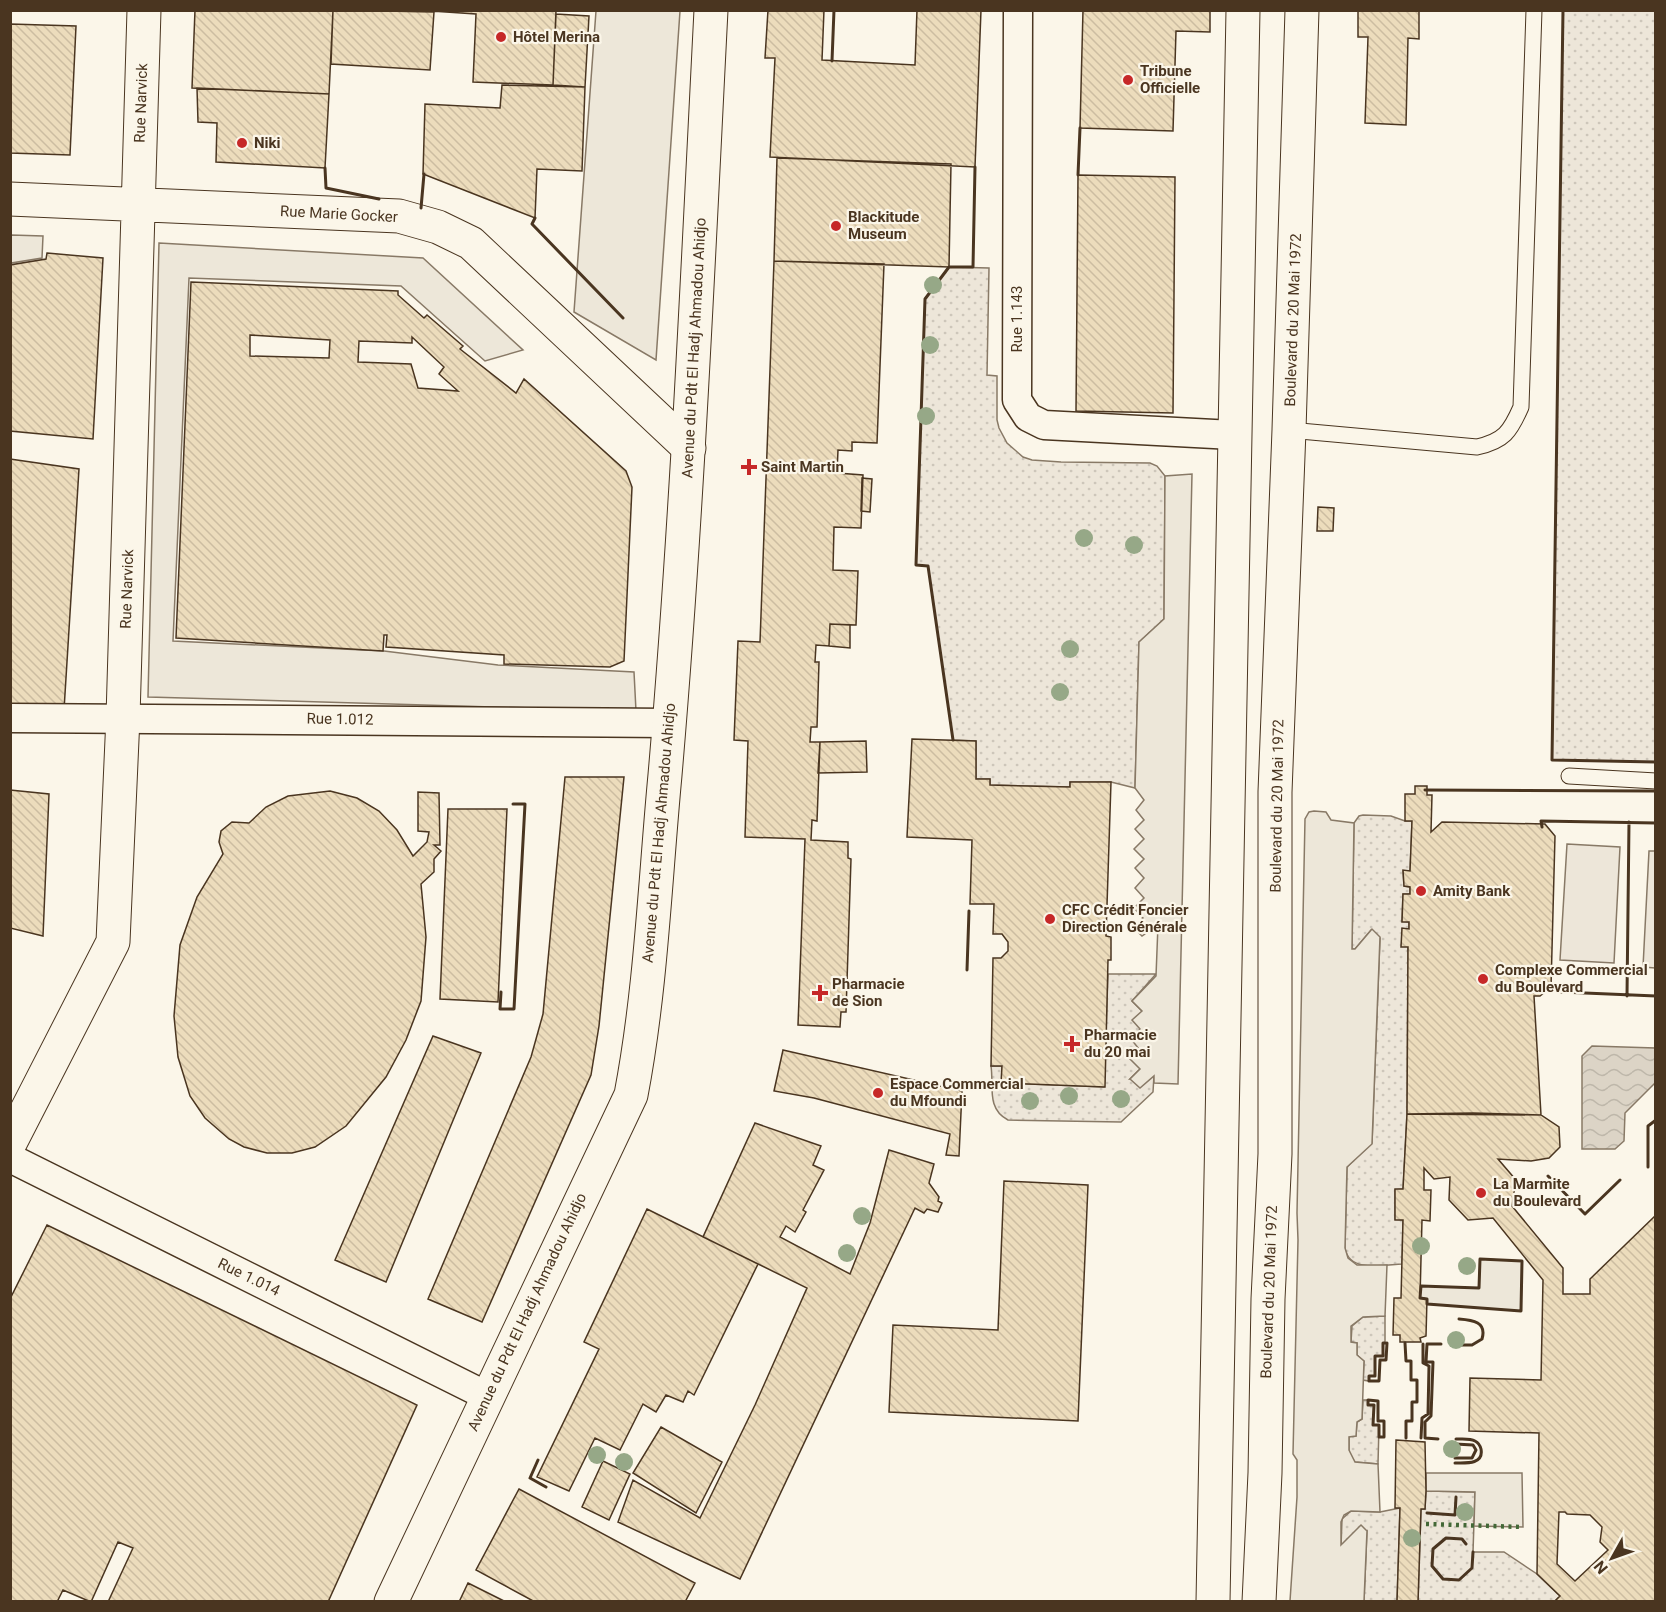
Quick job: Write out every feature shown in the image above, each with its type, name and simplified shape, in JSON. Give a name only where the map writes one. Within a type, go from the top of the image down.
[{"type":"main road","name":"Rue Narvick","points":[[10,1143],[113,942],[123,717],[144,10]]},
{"type":"main road","name":"Avenue du Pdt El Hadj Ahmadou Ahidjo","points":[[391,1602],[631,1095],[641,1041],[669,723],[689,448],[711,10]]},
{"type":"main road","points":[[1213,1602],[1233,435],[1243,10]]},
{"type":"main road","name":"Boulevard du 20 Mai 1972","points":[[1260,1602],[1268,1299],[1275,1154],[1275,792],[1302,10]]},
{"type":"main road","name":"Rue Marie Gocker","points":[[10,199],[399,216],[438,227],[471,243],[689,448]]},
{"type":"street","name":"Rue 1.143","points":[[1018,10],[1017,400],[1028,417],[1044,425],[1233,435]]},
{"type":"street","name":"Rue 1.012","points":[[10,718],[123,717],[669,723]]},
{"type":"street","name":"Rue 1.014","points":[[10,1158],[487,1396]]},
{"type":"lane","points":[[1289,430],[1477,447],[1495,443],[1512,426],[1521,407],[1534,10]]},
{"type":"lane","points":[[1569,776],[1656,781]]},
{"type":"shaded area","points":[[596,11],[680,11],[656,360],[574,312]]},
{"type":"shaded area","points":[[1563,11],[1655,11],[1655,762],[1552,760]]},
{"type":"shaded area","points":[[11,235],[43,236],[42,258],[11,263]]},
{"type":"shaded area","points":[[159,243],[423,258],[523,350],[485,361],[401,286],[189,278],[173,641],[384,651],[498,665],[634,672],[636,711],[148,697]]},
{"type":"shaded area","points":[[949,267],[989,268],[987,375],[997,376],[997,420],[1007,443],[1023,457],[1032,460],[1150,463],[1157,466],[1165,476],[1164,619],[1139,642],[1135,788],[1111,782],[1070,782],[1070,787],[990,785],[990,779],[976,779],[976,741],[953,740],[928,566],[916,565],[925,299]]},
{"type":"shaded area","points":[[1192,474],[1178,1084],[1154,1083],[1154,1076],[1140,1088],[1130,1079],[1140,1069],[1130,1059],[1139,1049],[1131,1039],[1140,1029],[1132,1020],[1142,1011],[1132,1001],[1156,976],[1158,925],[1142,936],[1134,928],[1143,918],[1134,908],[1144,898],[1135,888],[1144,878],[1135,868],[1144,859],[1134,849],[1144,839],[1135,829],[1144,820],[1136,810],[1144,800],[1135,788],[1139,642],[1164,619],[1165,476]]},
{"type":"shaded area","points":[[1309,812],[1326,812],[1331,820],[1354,823],[1352,949],[1355,949],[1372,929],[1380,937],[1372,1144],[1347,1167],[1345,1248],[1348,1258],[1357,1265],[1387,1265],[1385,1316],[1363,1317],[1351,1326],[1351,1342],[1357,1343],[1357,1355],[1364,1361],[1362,1419],[1357,1422],[1356,1436],[1349,1437],[1349,1450],[1355,1462],[1378,1464],[1380,1512],[1351,1511],[1344,1515],[1341,1522],[1341,1545],[1361,1525],[1367,1531],[1364,1601],[1290,1601],[1297,1497],[1297,1460],[1293,1454],[1305,819]]},
{"type":"shaded area","points":[[1359,816],[1391,816],[1412,821],[1410,871],[1403,871],[1404,886],[1410,887],[1410,894],[1403,894],[1402,921],[1409,922],[1409,929],[1402,929],[1408,947],[1407,1114],[1403,1189],[1395,1190],[1395,1219],[1403,1220],[1402,1264],[1377,1266],[1368,1266],[1353,1261],[1345,1248],[1347,1167],[1372,1143],[1380,938],[1371,930],[1355,949],[1352,949],[1354,823]]},
{"type":"shaded area","points":[[1567,844],[1620,847],[1614,963],[1560,960]]},
{"type":"shaded area","points":[[1649,851],[1655,851],[1655,968],[1643,967]]},
{"type":"shaded area","points":[[1108,974],[1156,974],[1132,1001],[1142,1011],[1140,1069],[1130,1079],[1154,1075],[1153,1092],[1121,1122],[1008,1120],[1001,1115],[996,1110],[992,1096],[991,1066],[1002,1066],[1002,1083],[1104,1087]]},
{"type":"shaded area","points":[[1480,1259],[1522,1261],[1521,1311],[1427,1304],[1427,1299],[1420,1298],[1421,1286],[1479,1288]]},
{"type":"shaded area","points":[[1385,1316],[1383,1356],[1375,1356],[1375,1376],[1369,1376],[1369,1381],[1363,1380],[1364,1361],[1357,1355],[1357,1343],[1351,1342],[1352,1326],[1363,1317]]},
{"type":"shaded area","points":[[1363,1400],[1368,1400],[1368,1405],[1374,1405],[1373,1425],[1379,1425],[1378,1464],[1355,1462],[1349,1454],[1349,1436],[1356,1436],[1357,1422],[1362,1419]]},
{"type":"shaded area","points":[[1426,1473],[1522,1473],[1523,1527],[1474,1526],[1475,1492],[1426,1491]]},
{"type":"shaded area","points":[[1426,1491],[1475,1492],[1473,1552],[1504,1552],[1537,1574],[1560,1596],[1554,1602],[1418,1602],[1421,1509],[1425,1509]]},
{"type":"shaded area","points":[[1400,1508],[1397,1601],[1364,1601],[1367,1531],[1341,1547],[1342,1519],[1351,1511],[1380,1512]]},
{"type":"water","points":[[1592,1046],[1655,1048],[1655,1083],[1625,1113],[1624,1141],[1615,1149],[1582,1149],[1582,1056]]},
{"type":"building","points":[[195,10],[333,10],[329,94],[192,88]]},
{"type":"building","points":[[333,10],[434,12],[430,70],[331,64]]},
{"type":"building","points":[[556,10],[553,85],[473,82],[476,14],[431,11]]},
{"type":"building","points":[[768,10],[824,10],[822,60],[915,65],[917,10],[981,10],[975,167],[770,157],[775,58],[765,58]]},
{"type":"building","name":"Tribune Officielle","points":[[1083,10],[1210,10],[1210,32],[1176,31],[1173,131],[1080,128]]},
{"type":"building","points":[[1358,10],[1419,10],[1419,39],[1408,38],[1406,125],[1365,123],[1368,37],[1358,37]]},
{"type":"building","points":[[556,14],[589,16],[585,87],[553,85]]},
{"type":"building","points":[[10,24],[76,26],[70,155],[10,153]]},
{"type":"building","points":[[502,85],[585,87],[582,171],[537,169],[535,218],[423,174],[425,104],[500,108]]},
{"type":"building","points":[[197,88],[329,94],[325,168],[216,162],[217,123],[198,122]]},
{"type":"building","points":[[777,158],[951,164],[949,267],[774,261]]},
{"type":"building","points":[[1078,175],[1175,177],[1173,413],[1076,411]]},
{"type":"building","points":[[47,253],[103,258],[93,439],[10,431],[10,265],[46,259]]},
{"type":"building","points":[[774,261],[884,264],[877,443],[852,442],[852,451],[838,450],[837,473],[863,475],[861,528],[834,527],[833,570],[858,571],[856,625],[830,624],[829,646],[816,645],[815,662],[819,662],[817,727],[811,727],[810,742],[820,742],[817,821],[812,820],[811,840],[848,842],[848,858],[851,859],[846,1012],[841,1012],[840,1027],[798,1025],[805,839],[745,837],[748,741],[734,740],[738,641],[760,642]]},
{"type":"building","points":[[191,282],[398,291],[398,295],[424,318],[427,315],[463,346],[460,349],[516,393],[524,379],[626,471],[632,487],[624,661],[610,667],[504,664],[504,655],[386,647],[387,635],[384,635],[383,651],[176,638]],"holes":[[[250,335],[330,340],[329,358],[250,356]],[[412,337],[444,367],[439,374],[458,391],[418,388],[411,364],[358,362],[359,341],[412,343]]]},
{"type":"building","points":[[10,459],[79,469],[64,710],[10,708]]},
{"type":"building","points":[[862,478],[872,479],[870,512],[861,511]]},
{"type":"building","points":[[1318,507],[1334,508],[1333,531],[1317,531]]},
{"type":"building","points":[[830,624],[850,625],[850,648],[829,646]]},
{"type":"building","name":"CFC Crédit Foncier Direction Générale","points":[[912,739],[976,741],[976,779],[990,779],[990,785],[1070,787],[1070,782],[1111,782],[1106,936],[1111,937],[1111,960],[1108,960],[1105,1087],[1001,1083],[1002,1066],[991,1066],[993,958],[1001,958],[1008,951],[1008,942],[1002,934],[993,934],[994,904],[970,904],[972,840],[907,837]]},
{"type":"building","points":[[866,741],[867,772],[818,773],[820,742]]},
{"type":"building","points":[[565,777],[624,777],[599,1026],[591,1075],[482,1322],[428,1299],[531,1057],[543,1014]]},
{"type":"building","points":[[1415,786],[1427,786],[1427,795],[1432,795],[1431,832],[1442,822],[1545,824],[1555,836],[1551,987],[1540,996],[1534,996],[1541,1115],[1407,1114],[1408,947],[1401,947],[1402,928],[1409,929],[1409,922],[1402,922],[1403,894],[1410,894],[1410,887],[1404,886],[1403,870],[1410,871],[1412,821],[1405,821],[1405,794],[1415,794]]},
{"type":"building","points":[[10,790],[49,794],[43,936],[10,928]]},
{"type":"building","points":[[330,791],[357,798],[379,811],[397,830],[413,856],[427,842],[429,832],[418,831],[418,792],[439,793],[440,845],[434,845],[441,851],[434,859],[434,872],[421,884],[426,937],[421,1001],[406,1040],[386,1077],[346,1126],[315,1147],[292,1153],[267,1153],[244,1147],[229,1139],[205,1118],[190,1096],[178,1057],[174,1016],[180,945],[197,897],[223,854],[219,842],[221,831],[232,822],[249,823],[266,807],[288,796]]},
{"type":"building","points":[[448,809],[507,809],[498,1002],[440,999]]},
{"type":"building","points":[[433,1036],[481,1053],[386,1282],[335,1260]]},
{"type":"building","points":[[783,1050],[962,1091],[959,1156],[946,1155],[950,1134],[814,1098],[774,1091]]},
{"type":"building","points":[[1407,1114],[1541,1115],[1559,1127],[1560,1147],[1549,1158],[1531,1161],[1498,1159],[1516,1180],[1512,1206],[1563,1268],[1563,1294],[1590,1294],[1590,1279],[1656,1215],[1656,1602],[1554,1602],[1560,1596],[1537,1574],[1539,1433],[1469,1431],[1470,1378],[1541,1380],[1543,1280],[1493,1218],[1468,1220],[1449,1200],[1450,1177],[1434,1179],[1424,1168],[1424,1190],[1431,1190],[1430,1221],[1422,1220],[1420,1298],[1427,1299],[1426,1336],[1420,1338],[1421,1342],[1400,1342],[1400,1335],[1393,1335],[1394,1298],[1401,1298],[1403,1220],[1395,1220],[1395,1189],[1403,1189]],"holes":[[[1559,1512],[1590,1515],[1602,1527],[1600,1542],[1608,1550],[1575,1581],[1557,1564]]]},
{"type":"building","points":[[755,1123],[821,1146],[813,1165],[824,1170],[803,1210],[806,1212],[795,1232],[786,1226],[780,1237],[850,1274],[870,1223],[889,1150],[934,1164],[929,1183],[939,1197],[938,1201],[942,1203],[938,1212],[927,1209],[924,1213],[915,1208],[740,1579],[618,1522],[633,1480],[700,1518],[755,1405],[807,1288],[703,1237]]},
{"type":"building","points":[[1004,1181],[1088,1185],[1078,1421],[889,1412],[893,1325],[998,1330]]},
{"type":"building","points":[[647,1209],[758,1264],[694,1395],[688,1391],[683,1402],[666,1395],[656,1412],[643,1404],[620,1450],[595,1438],[569,1491],[537,1477],[599,1349],[584,1342]]},
{"type":"building","points":[[47,1225],[417,1405],[328,1602],[108,1602],[133,1548],[118,1542],[91,1602],[63,1590],[57,1602],[10,1602],[10,1299]]},
{"type":"building","points":[[661,1427],[722,1462],[696,1513],[633,1473]]},
{"type":"building","points":[[1396,1440],[1425,1442],[1426,1491],[1425,1509],[1421,1509],[1418,1602],[1397,1602],[1400,1508],[1395,1508]]},
{"type":"building","points":[[603,1461],[630,1474],[609,1520],[582,1507]]},
{"type":"building","points":[[519,1489],[695,1583],[685,1602],[535,1602],[476,1570]]},
{"type":"building","points":[[468,1583],[506,1602],[459,1602]]},
{"type":"hedge","points":[[1426,1524],[1523,1527]]},
{"type":"wall","points":[[832,61],[834,10]]},
{"type":"wall","points":[[1563,10],[1552,760],[1656,762]]},
{"type":"wall","points":[[1078,175],[1080,128]]},
{"type":"wall","points":[[953,740],[928,566],[916,565],[925,299],[949,267],[973,267],[975,167]]},
{"type":"wall","points":[[325,168],[326,188],[379,199]]},
{"type":"wall","points":[[421,208],[424,174]]},
{"type":"wall","points":[[535,218],[532,224],[623,318]]},
{"type":"wall","points":[[1425,790],[1656,791]]},
{"type":"wall","points":[[501,992],[500,1009],[514,1009],[525,804],[513,804]]},
{"type":"wall","points":[[1542,827],[1541,821],[1656,823]]},
{"type":"wall","points":[[1627,996],[1629,822]]},
{"type":"wall","points":[[967,970],[969,911]]},
{"type":"wall","points":[[1561,992],[1656,996]]},
{"type":"wall","points":[[1648,1167],[1648,1126],[1656,1120]]},
{"type":"wall","points":[[1548,1176],[1585,1214],[1620,1180]]},
{"type":"wall","points":[[1480,1259],[1522,1261],[1521,1311],[1427,1304],[1427,1299],[1420,1298],[1421,1286],[1479,1288],[1480,1259]]},
{"type":"wall","points":[[1459,1319],[1478,1323],[1483,1333],[1482,1339],[1472,1345],[1459,1345]]},
{"type":"wall","points":[[1385,1343],[1383,1343],[1383,1356],[1375,1356],[1375,1376],[1369,1376],[1369,1381],[1379,1381],[1380,1360],[1386,1360],[1387,1343]]},
{"type":"wall","points":[[1405,1343],[1406,1361],[1411,1361],[1411,1380],[1417,1380],[1417,1402],[1412,1402],[1412,1421],[1406,1421],[1406,1438]]},
{"type":"wall","points":[[1421,1438],[1422,1418],[1428,1414],[1429,1366],[1423,1363],[1423,1344]]},
{"type":"wall","points":[[1438,1439],[1425,1438],[1425,1422],[1431,1416],[1433,1362],[1426,1362],[1427,1344],[1441,1344]]},
{"type":"wall","points":[[1382,1437],[1379,1437],[1379,1425],[1373,1425],[1374,1405],[1368,1405],[1368,1400],[1378,1401],[1378,1421],[1384,1421],[1384,1437]]},
{"type":"wall","points":[[1455,1463],[1473,1462],[1480,1458],[1481,1454],[1478,1443],[1468,1439],[1456,1439]]},
{"type":"wall","points":[[1455,1444],[1473,1445],[1476,1450],[1472,1458],[1455,1458]]},
{"type":"wall","points":[[538,1460],[530,1478],[546,1487]]},
{"type":"wall","points":[[1427,1513],[1455,1515],[1456,1497]]},
{"type":"wall","points":[[1466,1544],[1462,1539],[1446,1538],[1433,1549],[1432,1566],[1443,1579],[1459,1580],[1472,1568],[1473,1552]]},
{"type":"place","name":"Hôtel Merina","points":[[501,37]]},
{"type":"place","name":"Tribune Officielle","points":[[1128,80]]},
{"type":"place","name":"Niki","points":[[242,143]]},
{"type":"place","name":"Blackitude Museum","points":[[836,226]]},
{"type":"place","name":"Saint Martin","points":[[749,467]]},
{"type":"place","name":"Amity Bank","points":[[1421,891]]},
{"type":"place","name":"CFC Crédit Foncier Direction Générale","points":[[1050,919]]},
{"type":"place","name":"Complexe Commercial du Boulevard","points":[[1483,979]]},
{"type":"place","name":"Pharmacie de Sion","points":[[820,993]]},
{"type":"place","name":"Pharmacie du 20 mai","points":[[1072,1044]]},
{"type":"place","name":"Espace Commercial du Mfoundi","points":[[878,1093]]},
{"type":"place","name":"La Marmite du Boulevard","points":[[1481,1193]]}]
